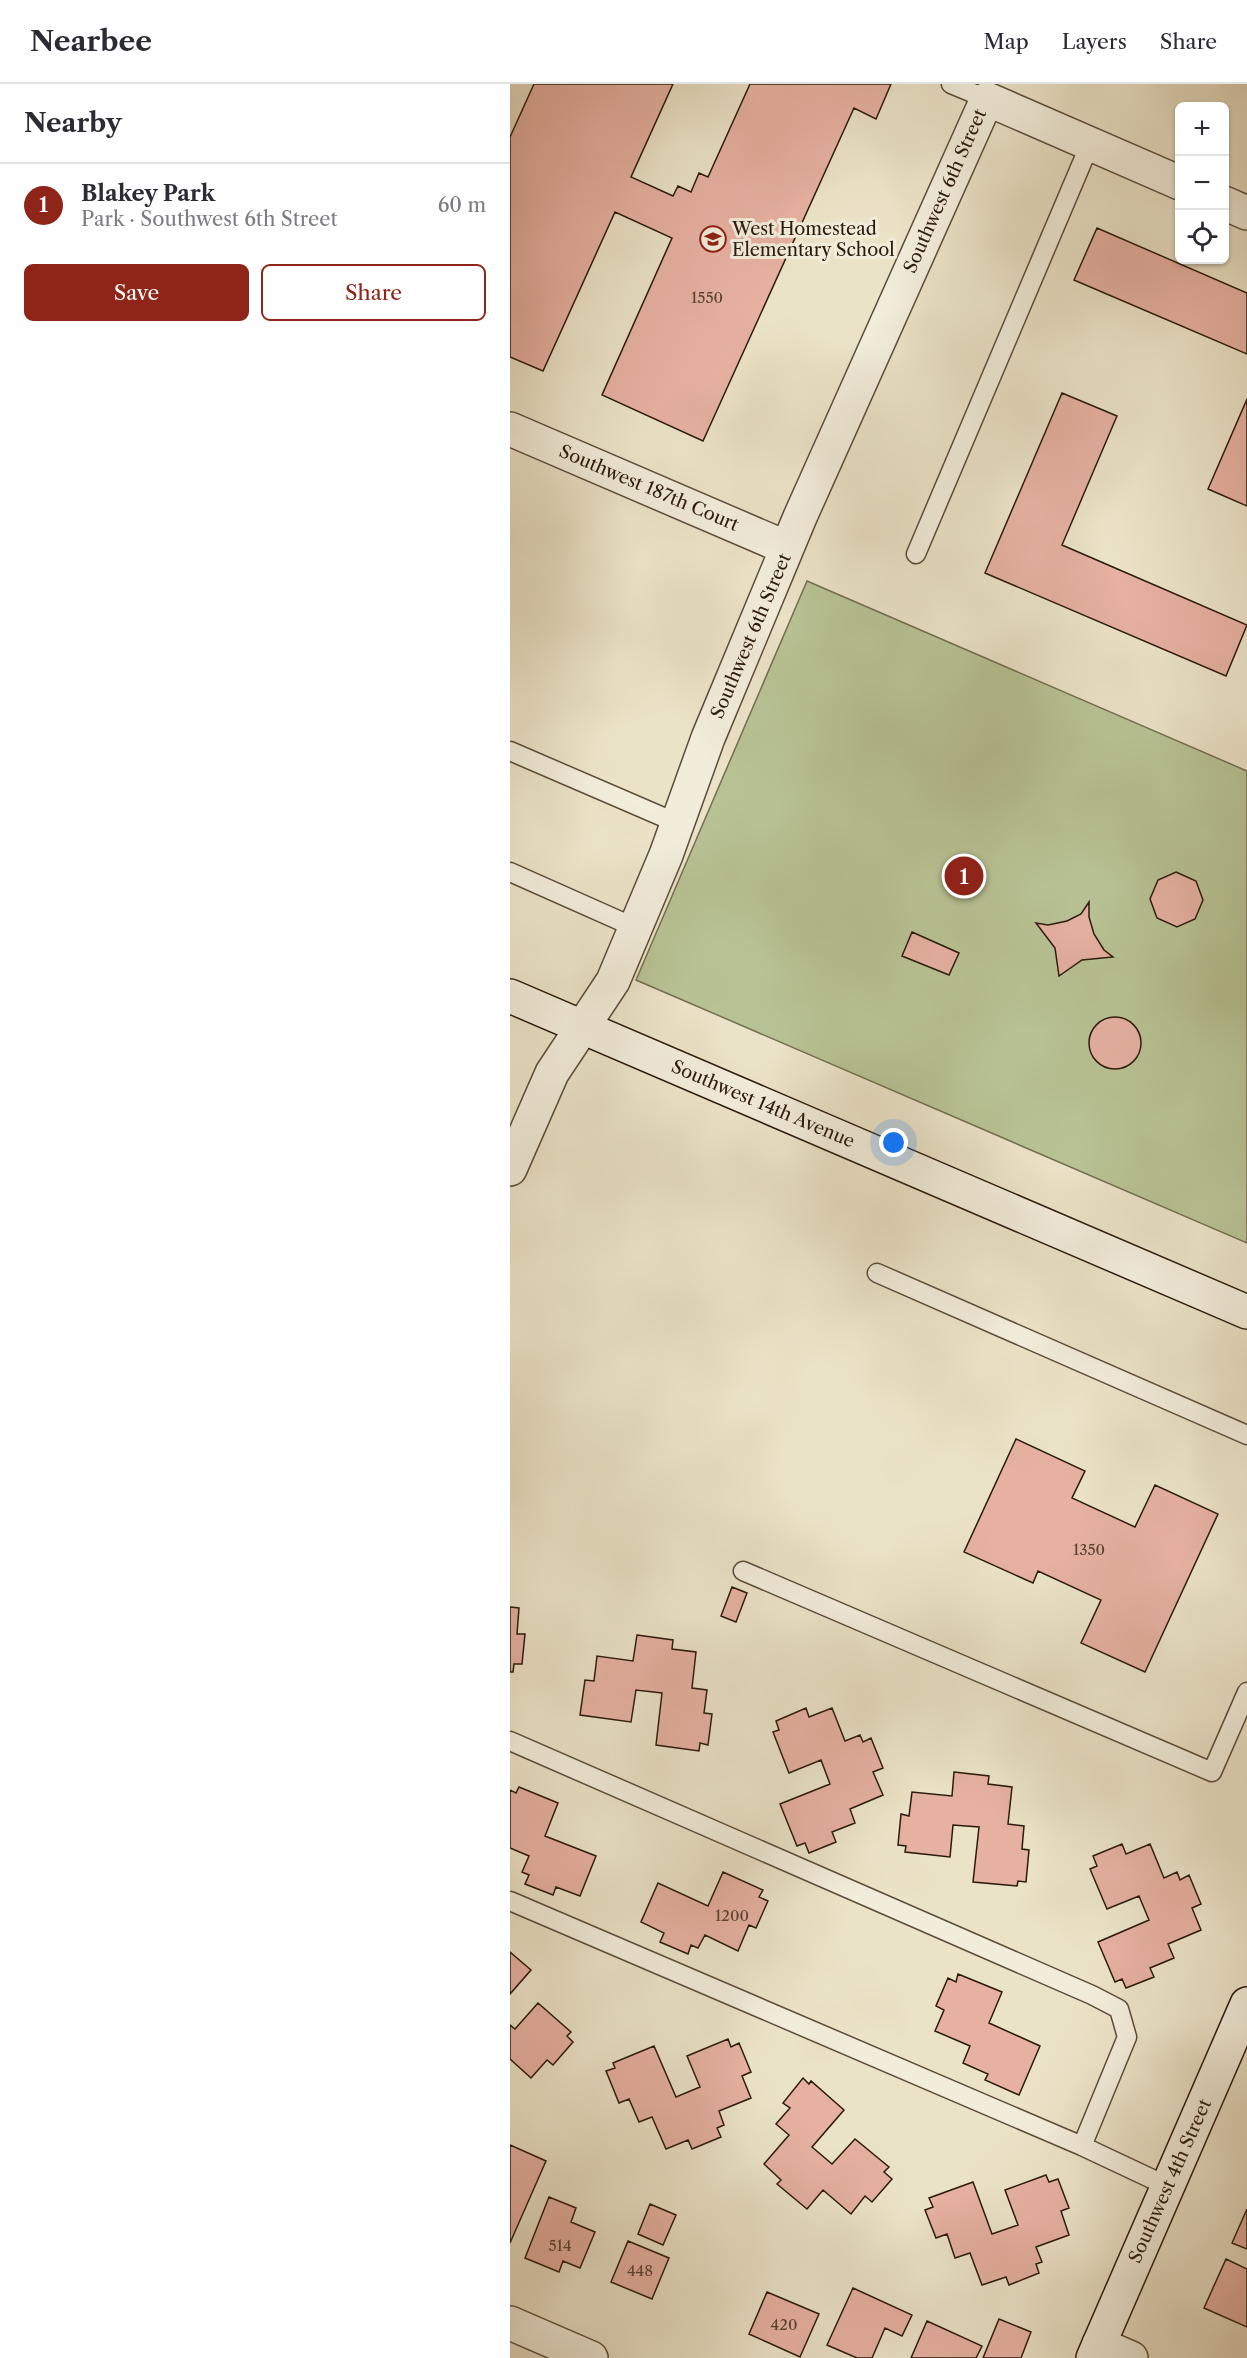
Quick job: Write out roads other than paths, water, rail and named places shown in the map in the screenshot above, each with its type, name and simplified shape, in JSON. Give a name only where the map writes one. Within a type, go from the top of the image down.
[{"type":"street","points":[[987,99],[1175,181]]},
{"type":"street","name":"Southwest 6th Street","points":[[510,1169],[552,1073],[613,981],[636,928],[708,738],[787,548],[987,99]]},
{"type":"street","points":[[1229,205],[1247,213]]},
{"type":"street","name":"Southwest 187th Court","points":[[510,429],[787,548]]},
{"type":"street","name":"Southwest 14th Avenue","points":[[510,996],[1247,1312]]},
{"type":"street","name":"Southwest 4th Street","points":[[1096,2351],[1247,2004]]},
{"type":"street","points":[[510,2323],[591,2358]]},
{"type":"street","points":[[1096,2351],[1131,2358]]},
{"type":"lane","points":[[951,84],[987,99]]},
{"type":"lane","points":[[916,554],[1090,144]]},
{"type":"lane","points":[[510,751],[677,823]]},
{"type":"lane","points":[[510,872],[636,928]]},
{"type":"lane","points":[[877,1273],[1247,1435]]},
{"type":"lane","points":[[743,1571],[1212,1772],[1247,1692]]},
{"type":"lane","points":[[510,1741],[1092,1995],[1119,2009],[1127,2037],[1082,2146]]},
{"type":"lane","points":[[510,1901],[1082,2146],[1167,2186]]},
{"type":"place","name":"West Homestead Elementary School","points":[[713,239]]},
{"type":"place","name":"Blakey Park","points":[[964,876]]}]
